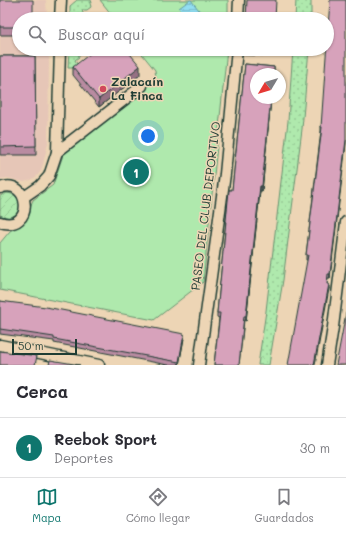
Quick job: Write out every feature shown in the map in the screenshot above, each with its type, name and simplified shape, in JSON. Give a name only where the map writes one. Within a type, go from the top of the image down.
[{"type":"street","points":[[60,12],[61,0]]},
{"type":"street","points":[[238,12],[239,0]]},
{"type":"street","points":[[24,198],[40,186],[48,176],[57,152],[60,56]]},
{"type":"street","name":"PASEO DEL CLUB DEPORTIVO","points":[[199,365],[225,174],[236,56]]},
{"type":"street","points":[[57,152],[142,86]]},
{"type":"street","points":[[0,188],[10,187],[20,192],[24,198],[25,204],[25,210],[19,220],[13,223],[0,224]]},
{"type":"street","points":[[326,365],[333,327],[346,222]]},
{"type":"street","points":[[0,345],[99,365]]},
{"type":"shaded area","points":[[0,0],[46,0],[47,12],[12,12],[12,56],[49,56],[48,143],[41,171],[31,180],[24,182],[8,178],[0,179]]},
{"type":"green space","points":[[77,0],[91,0],[92,3],[90,3],[91,7],[87,10],[82,10],[83,12],[70,12],[70,6]]},
{"type":"green space","points":[[100,0],[228,0],[228,12],[109,12]]},
{"type":"green space","points":[[296,0],[311,0],[311,12],[295,12]]},
{"type":"green space","points":[[69,56],[79,56],[75,60],[77,64],[74,68],[68,68]]},
{"type":"green space","points":[[144,56],[226,56],[203,282],[154,320],[0,290],[0,243],[10,231],[24,222],[33,200],[53,185],[66,150],[156,79],[155,70]]},
{"type":"green space","points":[[293,56],[308,56],[302,129],[283,280],[269,365],[258,365],[266,311],[288,121]]},
{"type":"green space","points":[[6,193],[18,198],[19,208],[17,213],[13,216],[7,217],[0,215],[0,196]]},
{"type":"water","points":[[191,0],[200,12],[182,12],[179,8]]},
{"type":"building","points":[[0,0],[33,0],[33,12],[12,12],[12,27],[0,27]]},
{"type":"building","points":[[247,0],[276,0],[275,12],[246,12]]},
{"type":"building","points":[[330,0],[346,0],[346,140],[330,274],[328,274],[327,284],[329,284],[314,365],[288,365],[308,255],[306,255],[322,127],[326,56],[334,56],[334,12],[329,12]]},
{"type":"building","points":[[0,56],[35,56],[36,146],[0,147]]},
{"type":"building","name":"Zalacaín La Finca","points":[[87,56],[132,56],[140,66],[99,99],[73,67]]},
{"type":"building","points":[[245,64],[274,67],[250,68],[250,104],[270,104],[262,186],[260,186],[246,316],[244,316],[239,365],[214,365],[220,313],[217,313],[229,190],[232,190]]},
{"type":"building","points":[[0,301],[46,307],[184,334],[179,362],[54,339],[54,337],[0,329]]},
{"type":"building","points":[[346,313],[346,365],[336,365]]},
{"type":"building","points":[[0,351],[37,356],[35,365],[0,365]]},
{"type":"building","points":[[50,360],[80,365],[49,365]]},
{"type":"place","name":"Zalacaín La Finca","points":[[103,89]]},
{"type":"place","name":"Reebok Sport","points":[[136,172]]}]
